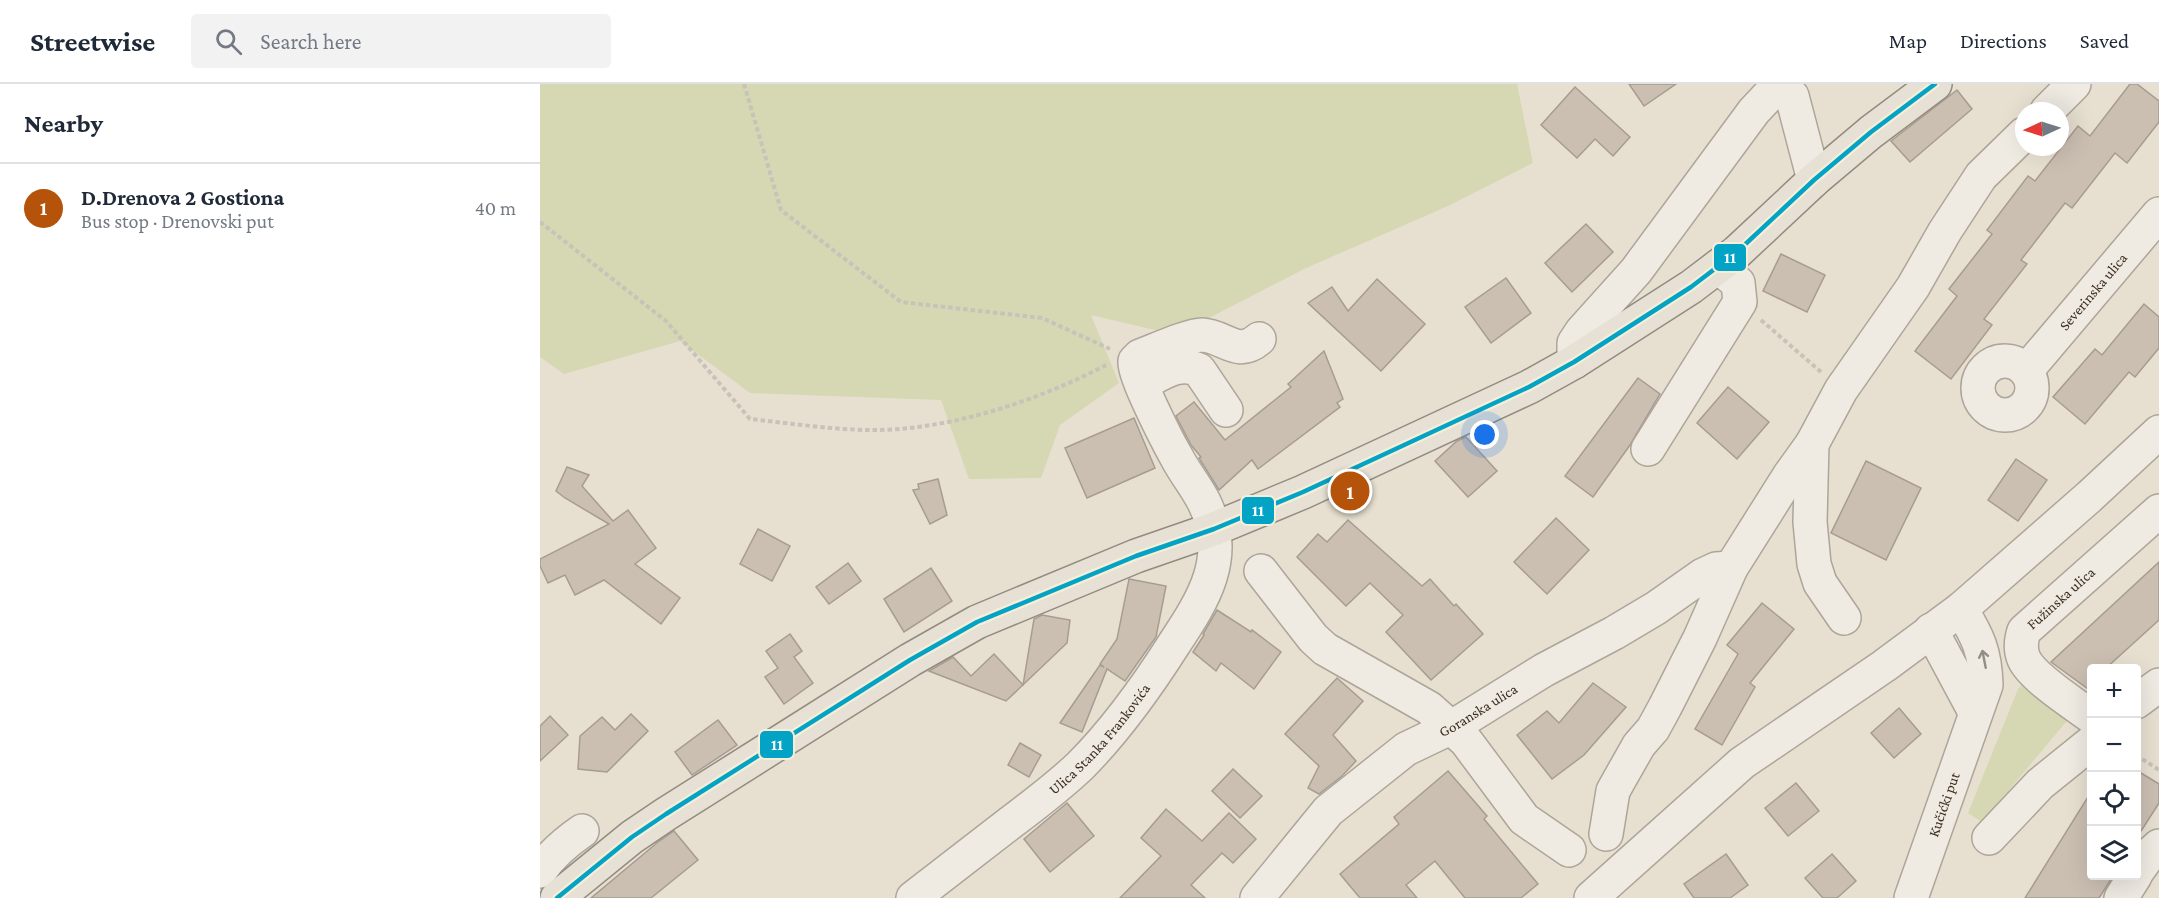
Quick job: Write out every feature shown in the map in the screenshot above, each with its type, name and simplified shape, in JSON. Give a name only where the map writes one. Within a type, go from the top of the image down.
[{"type":"main road","points":[[557,898],[632,837],[666,814],[910,660],[977,622],[1136,556],[1214,529],[1303,492],[1529,387],[1574,362],[1692,287],[1718,267],[1814,180],[1871,132],[1935,84]]},
{"type":"street","points":[[2056,102],[2074,84]]},
{"type":"street","points":[[1574,362],[1574,343],[1581,331],[1636,271],[1754,111],[1771,93],[1786,87],[1792,96],[1814,180]]},
{"type":"street","points":[[1606,834],[1613,791],[1639,745],[1653,729],[1665,707],[1700,638],[1731,568],[1812,444],[1841,390],[1913,287],[1945,231],[1981,176],[2015,143]]},
{"type":"street","name":"Severinska ulica","points":[[2026,371],[2159,214]]},
{"type":"street","points":[[1647,450],[1740,302],[1738,283],[1718,267]]},
{"type":"street","points":[[1133,367],[1140,356],[1199,335],[1243,347],[1259,339]]},
{"type":"street","points":[[1133,367],[1192,367],[1199,370],[1226,410]]},
{"type":"street","name":"Ulica Stanka Frankovića","points":[[913,898],[1052,791],[1079,766],[1110,734],[1146,689],[1203,599],[1215,558],[1214,529],[1204,502],[1176,456],[1133,367]]},
{"type":"street","points":[[1591,898],[1742,763],[1884,666],[1961,609],[2089,497],[2159,432]]},
{"type":"street","points":[[1812,444],[1810,522],[1814,564],[1820,583],[1844,618]]},
{"type":"street","name":"Fužinska ulica","points":[[2087,714],[2031,669],[2023,658],[2021,647],[2024,631],[2159,511]]},
{"type":"street","name":"Goranska ulica","points":[[1257,898],[1328,812],[1406,749],[1452,727],[1544,670],[1614,633],[1656,608],[1703,575],[1716,569],[1731,568]]},
{"type":"street","points":[[1261,571],[1313,638],[1325,649],[1430,708],[1466,741],[1524,819],[1569,850]]},
{"type":"street","name":"Kučićki put","points":[[1911,898],[1970,736],[1986,685],[1985,662],[1980,644],[1961,609]]},
{"type":"street","points":[[1931,630],[1976,711]]},
{"type":"street","points":[[2141,698],[2159,685]]},
{"type":"street","points":[[1989,838],[2040,784],[2087,745]]},
{"type":"street","points":[[540,871],[568,840],[582,831]]},
{"type":"street","points":[[2141,867],[2159,846]]},
{"type":"street","points":[[2121,898],[2132,880]]},
{"type":"path","points":[[744,84],[781,210],[901,302],[1042,318],[1133,367]]},
{"type":"path","points":[[540,222],[666,321],[750,419],[866,430],[934,425],[1006,408],[1091,373],[1133,367]]},
{"type":"path","points":[[1760,319],[1826,377]]},
{"type":"path","points":[[2141,758],[2159,770]]},
{"type":"green space","points":[[540,84],[1517,84],[1533,163],[1448,206],[1304,269],[1176,335],[1091,315],[1119,383],[1060,425],[1041,478],[969,479],[941,400],[750,393],[680,341],[564,374],[540,357]]},
{"type":"green space","points":[[2027,679],[2072,715],[1982,822],[1968,813],[2018,689]]},
{"type":"building","points":[[1629,84],[1676,84],[1644,106]]},
{"type":"building","points":[[2130,84],[2137,84],[2159,101],[2159,122],[2127,163],[2115,153],[2072,208],[2065,203],[2021,260],[2027,264],[1984,319],[1992,325],[1951,379],[1915,351],[1957,296],[1949,289],[1992,234],[1987,230],[2028,176],[2035,181],[2055,156],[2069,156],[2069,138],[2078,126],[2090,136]]},
{"type":"building","points":[[1575,87],[1630,137],[1613,156],[1595,139],[1577,158],[1541,125]]},
{"type":"building","points":[[1957,90],[1972,109],[1910,162],[1891,141]]},
{"type":"building","points":[[1586,224],[1613,252],[1572,292],[1545,263]]},
{"type":"building","points":[[1781,254],[1825,275],[1807,312],[1763,291]]},
{"type":"building","points":[[1506,278],[1531,313],[1491,343],[1465,307]]},
{"type":"building","points":[[1377,279],[1425,324],[1381,371],[1308,303],[1332,287],[1348,311]]},
{"type":"building","points":[[2144,304],[2159,317],[2159,348],[2135,377],[2129,372],[2085,424],[2053,397],[2095,349],[2102,355]]},
{"type":"building","points":[[1324,351],[1343,399],[1337,403],[1340,407],[1258,469],[1252,460],[1219,490],[1176,416],[1194,402],[1225,440],[1291,387],[1288,384]]},
{"type":"building","points":[[1638,378],[1660,394],[1630,445],[1593,497],[1565,476]]},
{"type":"building","points":[[1728,387],[1769,422],[1737,459],[1697,423]]},
{"type":"building","points":[[1134,418],[1155,468],[1087,498],[1065,448]]},
{"type":"building","points":[[1466,437],[1497,471],[1468,497],[1435,461],[1457,441]]},
{"type":"building","points":[[2016,459],[2047,480],[2018,521],[1988,500]]},
{"type":"building","points":[[1866,461],[1921,488],[1886,560],[1831,533]]},
{"type":"building","points":[[567,467],[589,475],[582,486],[613,521],[628,510],[656,548],[635,564],[680,598],[661,624],[604,580],[575,595],[565,575],[548,583],[540,566],[540,559],[609,524],[556,491]]},
{"type":"building","points":[[938,479],[947,515],[930,524],[913,490],[919,489],[918,484]]},
{"type":"building","points":[[1556,518],[1589,550],[1547,594],[1514,562]]},
{"type":"building","points":[[1348,520],[1422,586],[1430,579],[1483,634],[1431,680],[1386,632],[1403,615],[1370,583],[1346,606],[1297,557],[1318,534],[1327,542]]},
{"type":"building","points":[[758,529],[790,546],[772,581],[740,564]]},
{"type":"building","points":[[2159,562],[2159,620],[2111,664],[2087,664],[2087,688],[2051,662]]},
{"type":"building","points":[[848,563],[861,581],[829,604],[816,587]]},
{"type":"building","points":[[931,568],[952,601],[904,632],[884,599]]},
{"type":"building","points":[[1129,579],[1166,586],[1156,637],[1125,681],[1107,669],[1082,732],[1060,723],[1100,665],[1104,667],[1100,664],[1117,639]]},
{"type":"building","points":[[1762,603],[1794,629],[1750,683],[1755,687],[1722,745],[1695,729],[1738,654],[1727,645]]},
{"type":"building","points":[[1217,610],[1251,632],[1252,630],[1281,652],[1254,689],[1221,663],[1216,671],[1193,652]]},
{"type":"building","points":[[1042,615],[1070,620],[1067,643],[1023,685],[1034,619]]},
{"type":"building","points":[[790,634],[802,651],[794,657],[813,683],[784,704],[765,677],[778,668],[766,651]]},
{"type":"building","points":[[994,654],[1023,685],[1006,701],[929,671],[953,657],[971,676]]},
{"type":"building","points":[[1337,678],[1363,701],[1333,735],[1356,761],[1342,776],[1319,794],[1308,788],[1319,766],[1285,734]]},
{"type":"building","points":[[1593,683],[1626,707],[1584,755],[1552,779],[1517,735],[1547,711],[1559,723]]},
{"type":"building","points":[[1899,708],[1921,734],[1894,758],[1871,733]]},
{"type":"building","points":[[631,714],[648,731],[607,772],[578,769],[580,736],[602,717],[615,730]]},
{"type":"building","points":[[550,716],[568,735],[540,761],[540,726]]},
{"type":"building","points":[[718,720],[737,745],[692,775],[675,752]]},
{"type":"building","points":[[1020,743],[1041,755],[1029,777],[1008,765]]},
{"type":"building","points":[[1233,769],[1262,796],[1240,818],[1212,791]]},
{"type":"building","points":[[1448,771],[1487,816],[1484,819],[1538,884],[1521,898],[1465,898],[1435,861],[1406,885],[1417,898],[1360,898],[1340,874],[1399,824],[1394,817]]},
{"type":"building","points":[[2141,773],[2159,784],[2159,803],[2141,831]]},
{"type":"building","points":[[1796,783],[1819,811],[1788,836],[1765,808]]},
{"type":"building","points":[[2087,798],[2087,880],[2110,880],[2099,898],[2025,898]]},
{"type":"building","points":[[1067,803],[1094,836],[1050,872],[1024,839]]},
{"type":"building","points":[[1166,809],[1202,841],[1229,813],[1256,839],[1233,863],[1222,853],[1191,885],[1205,898],[1120,898],[1161,856],[1141,838]]},
{"type":"building","points":[[674,831],[698,860],[651,898],[591,898],[658,842]]},
{"type":"building","points":[[1726,854],[1748,885],[1730,898],[1694,898],[1684,884]]},
{"type":"building","points":[[1832,854],[1856,881],[1837,898],[1823,898],[1805,878]]},
{"type":"transit line","name":"11","points":[[557,898],[632,837],[666,814],[910,660],[977,622],[1136,556],[1214,529],[1303,492],[1529,387],[1574,362],[1691,287],[1737,252],[1814,180],[1871,132],[1935,84]]},
{"type":"place","name":"D.Drenova 2 Gostiona","points":[[1350,491]]}]
